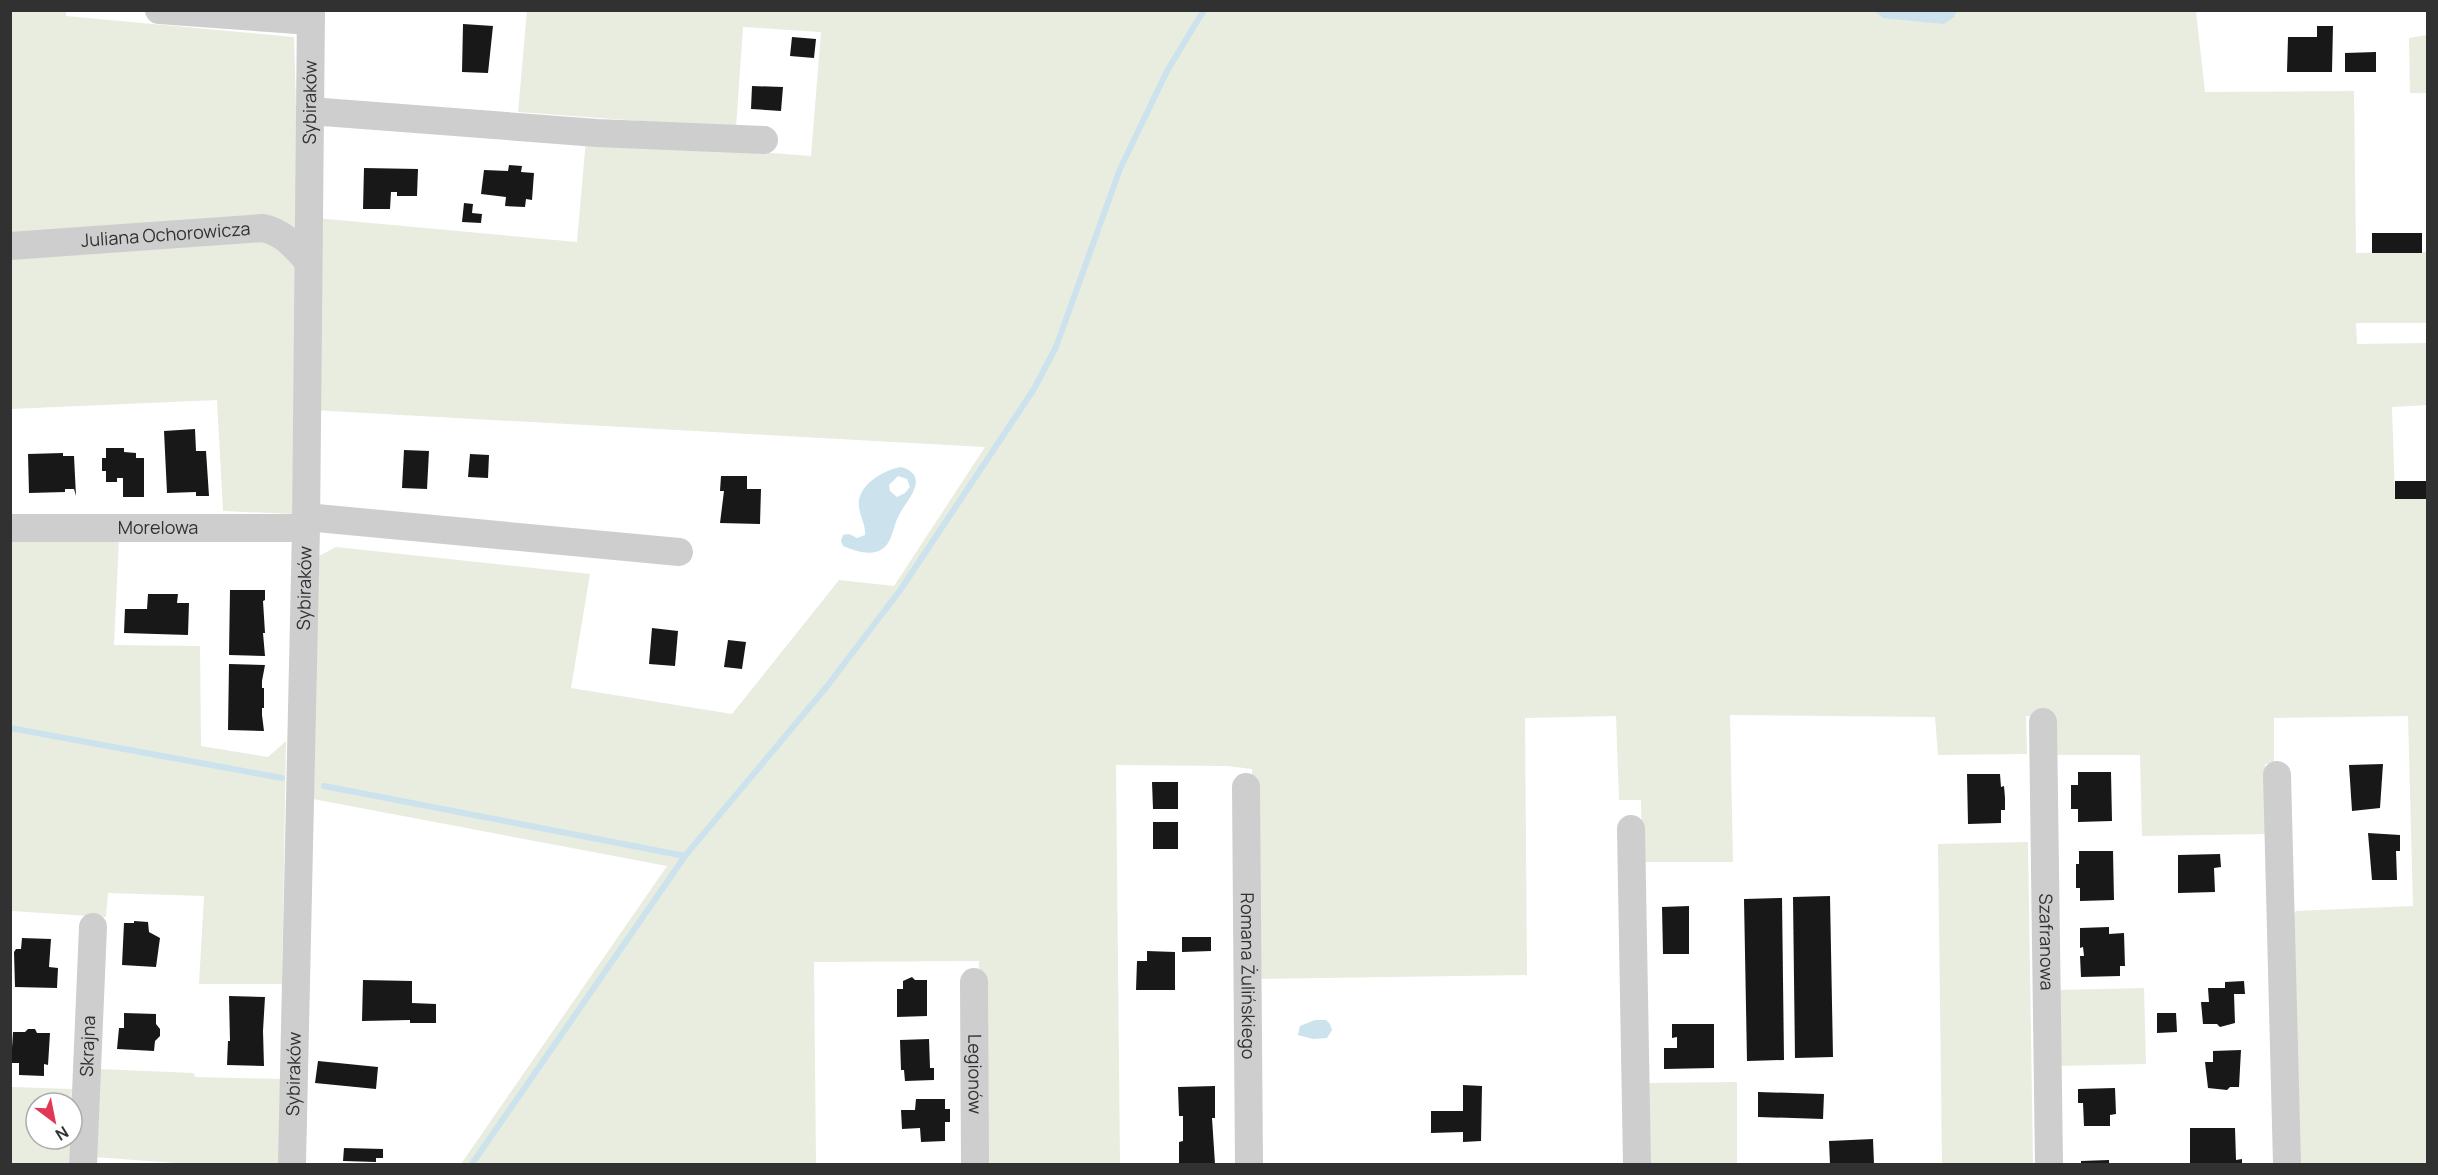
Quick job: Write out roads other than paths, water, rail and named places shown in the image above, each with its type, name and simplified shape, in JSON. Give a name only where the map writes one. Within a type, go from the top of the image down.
[{"type":"street","points":[[159,10],[311,16]]},
{"type":"street","name":"Sybiraków","points":[[292,1164],[306,522],[311,16]]},
{"type":"street","points":[[310,111],[597,132],[764,140]]},
{"type":"street","name":"Juliana Ochorowicza","points":[[10,246],[263,228],[273,230],[286,238],[308,261]]},
{"type":"street","name":"Morelowa","points":[[10,528],[306,522],[679,552]]},
{"type":"street","name":"Szafranowa","points":[[2043,722],[2049,1164]]},
{"type":"street","points":[[2277,775],[2287,1164]]},
{"type":"street","name":"Romana Żulińskiego","points":[[1246,787],[1249,1164]]},
{"type":"street","points":[[1631,829],[1637,1164]]},
{"type":"street","name":"Skrajna","points":[[83,1164],[93,927]]},
{"type":"street","name":"Legionów","points":[[974,982],[975,1164]]},
{"type":"water","points":[[1875,11],[1957,11],[1954,17],[1944,24],[1883,18]]},
{"type":"water","points":[[901,467],[910,471],[915,476],[916,482],[887,544],[882,549],[870,553],[843,546],[841,541],[843,535],[849,534],[857,538],[865,535],[859,507],[862,492],[872,480]],"holes":[[[898,476],[907,479],[910,487],[905,493],[897,497],[890,491],[889,485]]]},
{"type":"water","points":[[1315,1020],[1326,1020],[1330,1024],[1332,1030],[1327,1038],[1313,1039],[1298,1035],[1300,1026]]},
{"type":"waterway","points":[[472,1164],[685,856],[828,685],[901,589],[1034,389],[1056,347],[1120,169],[1167,71],[1204,10]]},
{"type":"waterway","points":[[10,728],[282,778]]},
{"type":"waterway","points":[[324,786],[685,856]]}]
